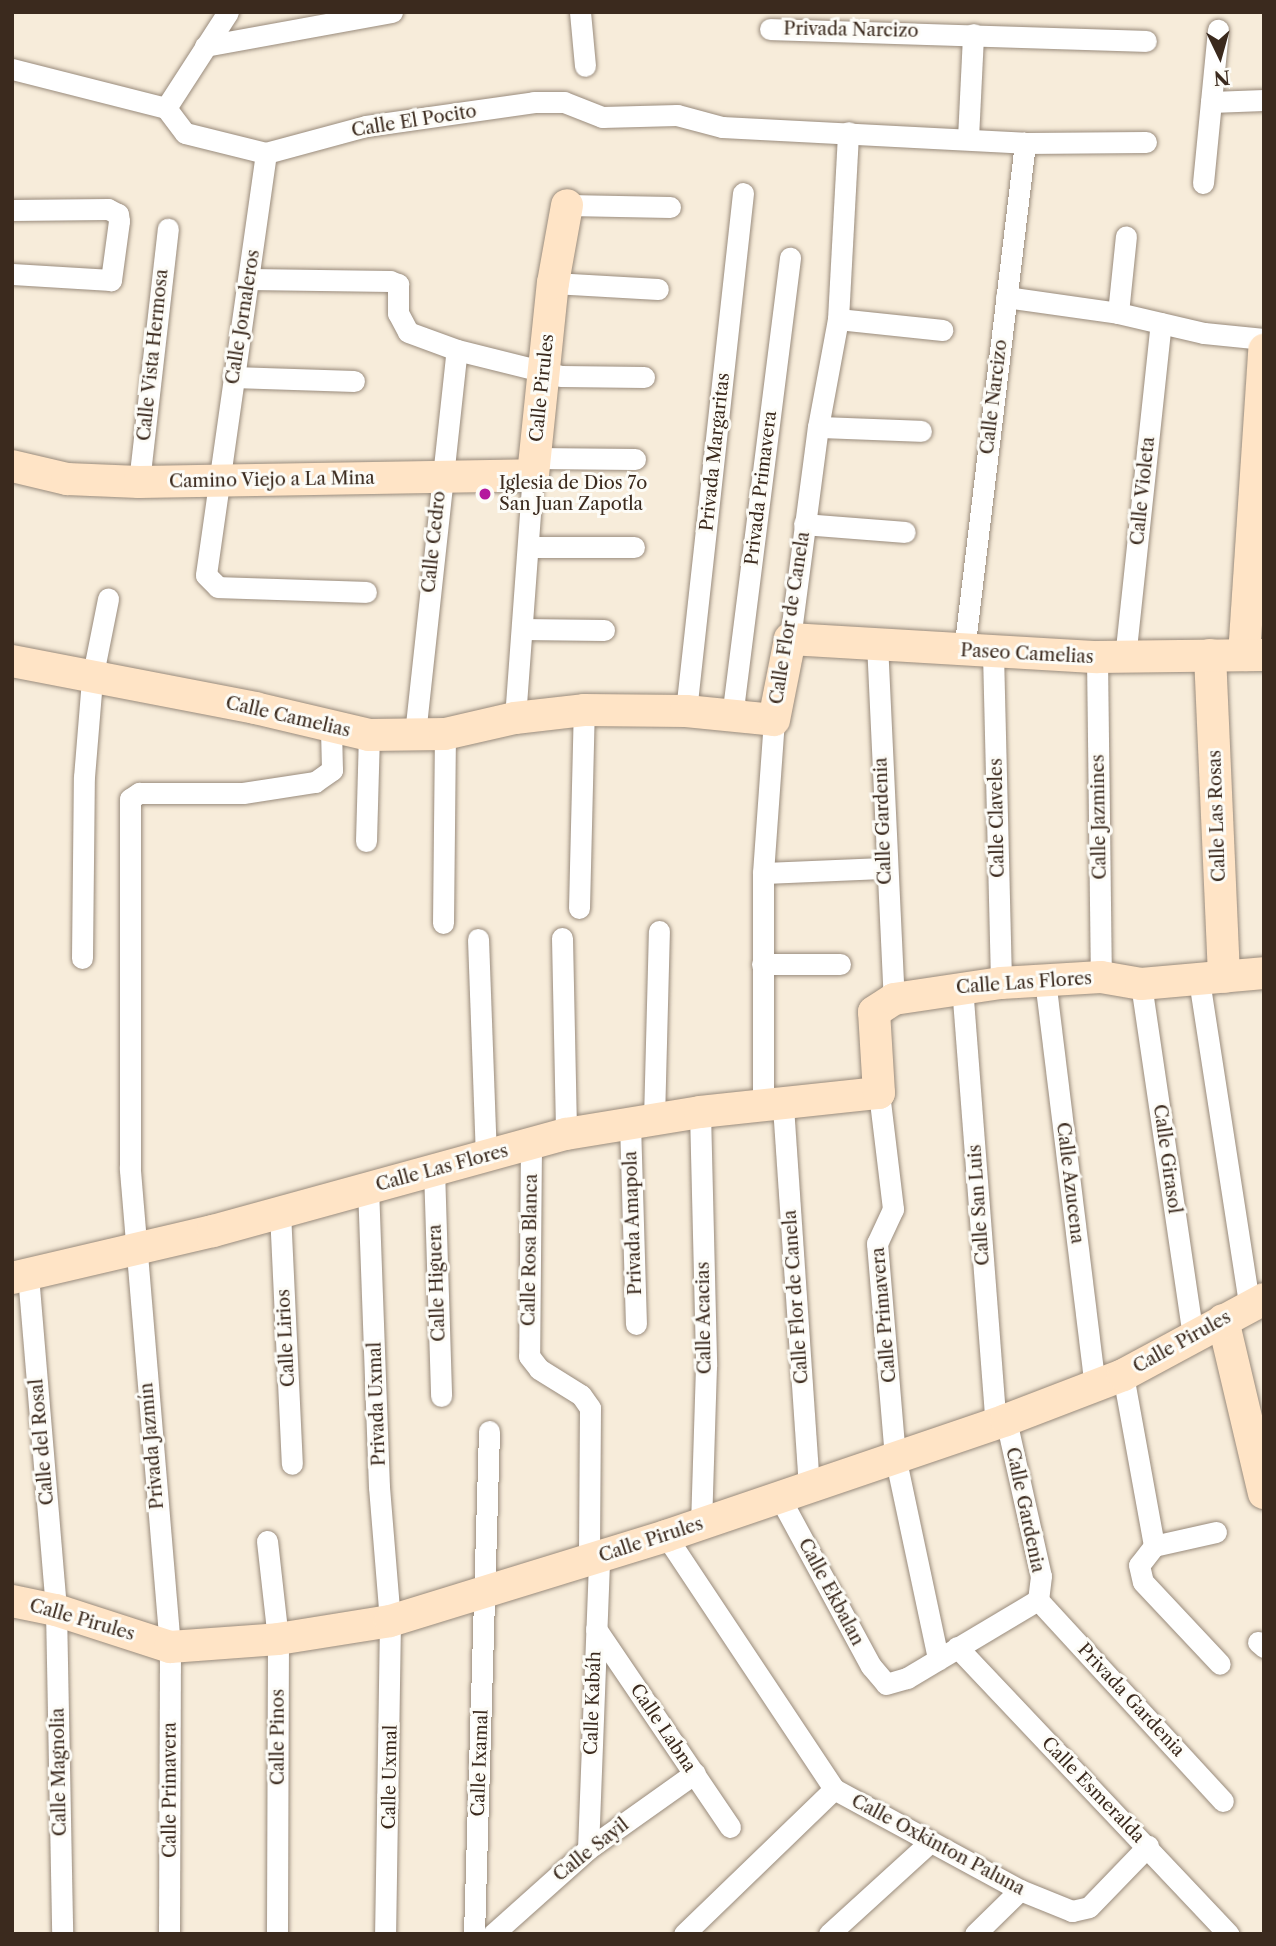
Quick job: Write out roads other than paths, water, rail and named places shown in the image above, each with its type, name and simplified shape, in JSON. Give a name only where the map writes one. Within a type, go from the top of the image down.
[{"type":"street","points":[[171,116],[205,46],[228,12]]},
{"type":"street","points":[[205,46],[391,12]]},
{"type":"street","points":[[580,12],[585,66]]},
{"type":"street","name":"Privada Narcizo","points":[[771,29],[822,20],[973,33],[1146,41]]},
{"type":"street","points":[[1203,183],[1218,30]]},
{"type":"street","points":[[968,138],[973,33]]},
{"type":"street","points":[[12,69],[171,116],[185,133],[266,153]]},
{"type":"street","points":[[1211,102],[1264,100]]},
{"type":"street","name":"Calle El Pocito","points":[[266,153],[366,126],[534,102],[564,102],[602,117],[677,115],[722,127],[848,132]]},
{"type":"street","points":[[848,132],[1025,143],[1146,142]]},
{"type":"street","name":"Calle Flor de Canela","points":[[794,1493],[773,1106],[762,964],[763,873],[774,720],[790,639],[818,427],[838,319],[848,132]]},
{"type":"street","name":"Calle Narcizo","points":[[979,652],[1006,297],[1025,143]]},
{"type":"street","name":"Calle Jornaleros","points":[[266,153],[205,566],[210,583],[218,587],[366,592]]},
{"type":"street","name":"Privada Margaritas","points":[[686,711],[743,193]]},
{"type":"street","name":"Calle Pirules","points":[[515,718],[534,466],[552,283],[567,205],[670,207]]},
{"type":"street","points":[[12,210],[108,209],[118,214],[119,221],[111,280],[12,274]]},
{"type":"street","name":"Calle Vista Hermosa","points":[[139,482],[168,229]]},
{"type":"street","points":[[1118,313],[1126,236]]},
{"type":"street","name":"Privada Primavera","points":[[732,717],[790,258]]},
{"type":"street","points":[[249,279],[398,284],[401,325],[457,350],[544,372],[597,379],[644,377]]},
{"type":"street","points":[[552,283],[658,289]]},
{"type":"street","points":[[1006,297],[1118,313],[1161,323],[1264,339]]},
{"type":"street","points":[[838,319],[942,330]]},
{"type":"street","name":"Calle Violeta","points":[[1111,658],[1161,323]]},
{"type":"street","name":"Calle Cedro","points":[[443,923],[430,734],[441,478],[457,350]]},
{"type":"street","points":[[1254,655],[1264,350]]},
{"type":"street","points":[[233,377],[354,381]]},
{"type":"street","points":[[818,427],[921,431]]},
{"type":"street","points":[[534,466],[635,458]]},
{"type":"street","name":"Camino Viejo a La Mina","points":[[12,466],[66,479],[139,482],[441,478],[534,466]]},
{"type":"street","points":[[804,524],[905,532]]},
{"type":"street","points":[[528,547],[634,547]]},
{"type":"street","points":[[82,958],[84,777],[92,679],[108,599]]},
{"type":"street","points":[[522,629],[604,630]]},
{"type":"street","name":"Paseo Camelias","points":[[790,639],[1111,658],[1254,655]]},
{"type":"street","name":"Calle Gardenia","points":[[877,643],[884,869],[884,1006]]},
{"type":"street","name":"Calle Claveles","points":[[979,652],[1001,983]]},
{"type":"street","name":"Calle Las Rosas","points":[[1210,655],[1211,978]]},
{"type":"street","name":"Calle Jazmines","points":[[1101,977],[1111,658]]},
{"type":"street","name":"Calle Camelias","points":[[12,661],[92,679],[255,708],[331,729],[369,736],[430,734],[515,718],[584,710],[686,711],[774,720]]},
{"type":"street","points":[[579,908],[584,710]]},
{"type":"street","name":"Privada Jazmín","points":[[170,1647],[135,1246],[130,799],[139,793],[243,793],[315,782],[332,770],[331,729]]},
{"type":"street","points":[[366,841],[369,736]]},
{"type":"street","points":[[763,873],[884,869]]},
{"type":"street","name":"Privada Amapola","points":[[636,1324],[642,1121],[659,931]]},
{"type":"street","points":[[562,938],[566,1134]]},
{"type":"street","points":[[478,939],[486,1155]]},
{"type":"street","points":[[762,964],[840,964]]},
{"type":"street","name":"Calle Las Flores","points":[[884,1006],[962,986],[1101,977],[1141,984],[1264,973]]},
{"type":"street","points":[[1211,978],[1264,1493]]},
{"type":"street","name":"Calle Azucena","points":[[1045,980],[1109,1381],[1147,1552],[1143,1582],[1220,1664]]},
{"type":"street","name":"Calle Girasol","points":[[1141,984],[1192,1335]]},
{"type":"street","name":"Calle San Luis","points":[[962,986],[1001,1422]]},
{"type":"street","name":"Calle Primavera","points":[[884,1006],[879,1093],[893,1209],[877,1243],[895,1456]]},
{"type":"street","name":"Calle Las Flores","points":[[20,1276],[280,1212],[566,1134],[700,1112],[879,1093]]},
{"type":"street","name":"Calle Acacias","points":[[700,1112],[706,1366],[701,1523]]},
{"type":"street","name":"Calle Rosa Blanca","points":[[529,1356],[531,1145]]},
{"type":"street","name":"Calle Higuera","points":[[434,1169],[441,1396]]},
{"type":"street","name":"Privada Uxmal","points":[[368,1188],[379,1488],[390,1621]]},
{"type":"street","name":"Calle Lirios","points":[[280,1212],[292,1464]]},
{"type":"street","name":"Calle del Rosal","points":[[20,1276],[57,1610]]},
{"type":"street","name":"Calle Pirules","points":[[12,1601],[57,1610],[170,1647],[278,1639],[390,1621],[666,1536],[1001,1422],[1109,1381],[1245,1308]]},
{"type":"street","name":"Calle Kabáh","points":[[529,1356],[539,1369],[581,1395],[590,1408],[596,1629],[588,1849]]},
{"type":"street","name":"Calle Gardenia","points":[[1001,1422],[1041,1576],[1038,1600]]},
{"type":"street","name":"Calle Ixamal","points":[[474,1934],[489,1431]]},
{"type":"street","points":[[895,1456],[938,1658],[1038,1600]]},
{"type":"street","name":"Calle Ekbalan","points":[[794,1493],[871,1666],[886,1684],[898,1682],[938,1658]]},
{"type":"street","points":[[1147,1552],[1216,1532]]},
{"type":"street","name":"Calle Oxkinton Paluna","points":[[666,1536],[834,1789],[1020,1890],[1072,1911],[1082,1910],[1148,1846]]},
{"type":"street","name":"Calle Pinos","points":[[267,1541],[278,1639],[277,1934]]},
{"type":"street","name":"Privada Gardenia","points":[[1038,1600],[1223,1801]]},
{"type":"street","name":"Calle Magnolia","points":[[57,1610],[62,1934]]},
{"type":"street","name":"Calle Uxmal","points":[[385,1934],[390,1621]]},
{"type":"street","name":"Calle Labna","points":[[596,1629],[730,1827]]},
{"type":"street","name":"Calle Primavera","points":[[169,1934],[170,1647]]},
{"type":"street","name":"Calle Esmeralda","points":[[957,1647],[1148,1846],[1228,1934]]},
{"type":"street","name":"Calle Sayil","points":[[493,1934],[588,1849],[695,1773]]},
{"type":"street","points":[[684,1934],[834,1789]]},
{"type":"street","points":[[829,1934],[930,1842]]},
{"type":"street","points":[[975,1934],[1020,1890]]},
{"type":"place","name":"Iglesia de Dios 7o San Juan Zapotla","points":[[485,494]]}]
